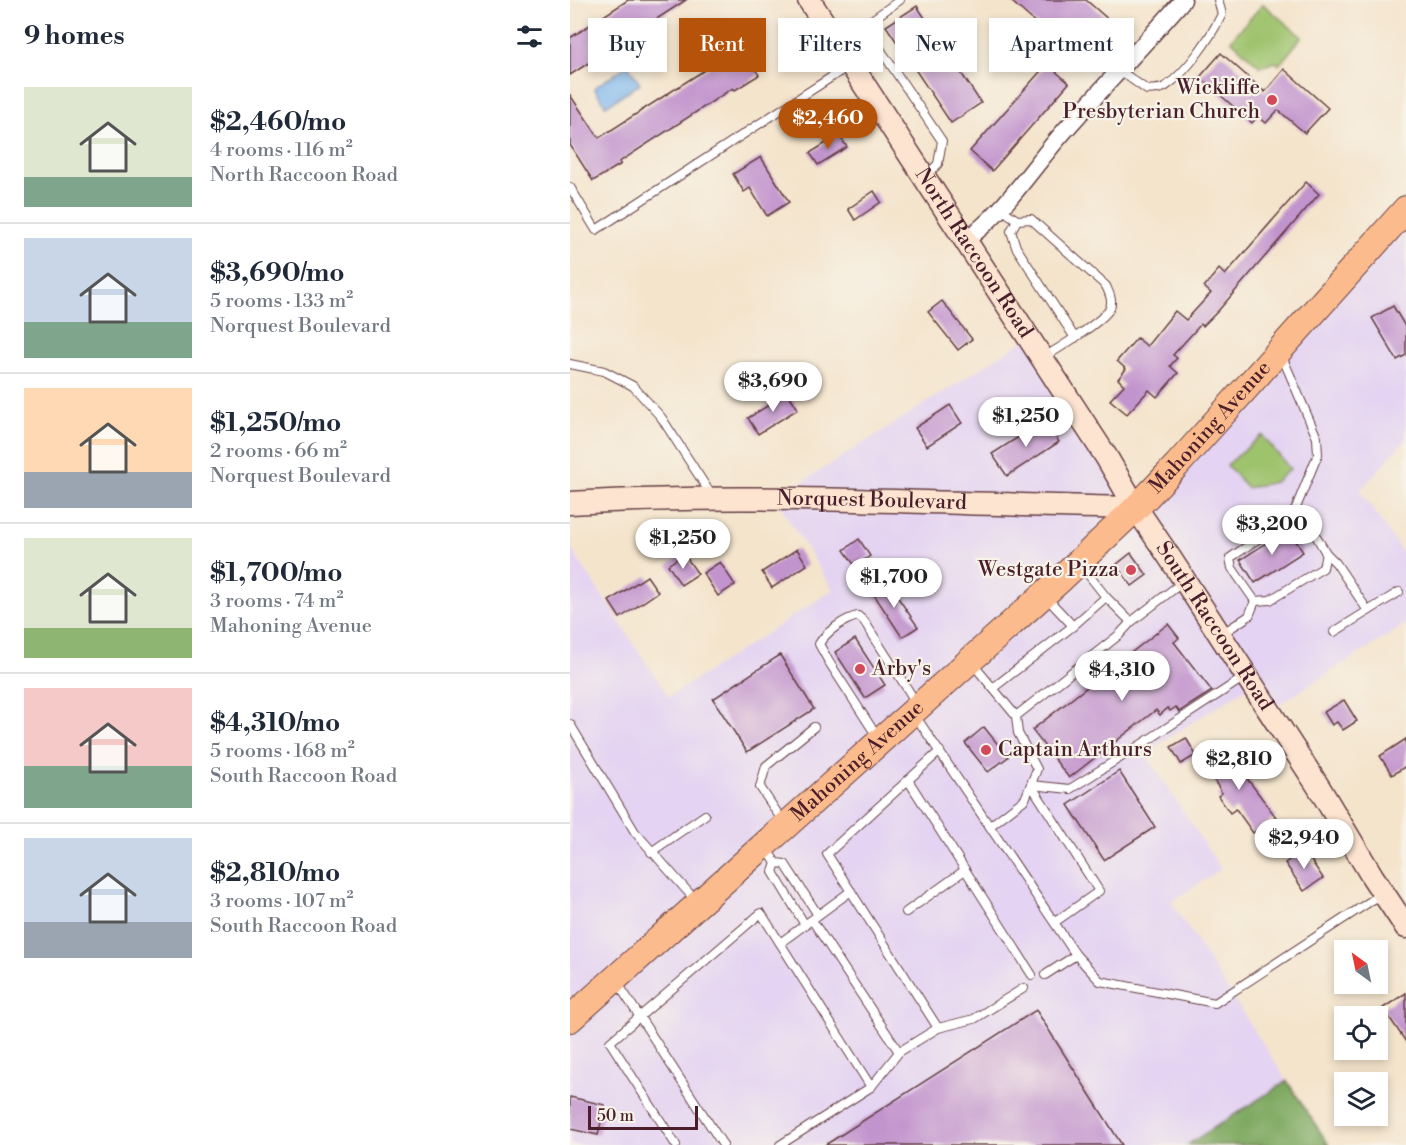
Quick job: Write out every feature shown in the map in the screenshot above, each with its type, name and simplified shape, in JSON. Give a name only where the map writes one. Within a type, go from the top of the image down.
[{"type":"main road","name":"Mahoning Avenue","points":[[576,1010],[615,979],[699,904],[770,854],[786,825],[1043,595],[1136,508],[1406,209]]},
{"type":"street","name":"North Raccoon Road","points":[[808,0],[820,18]]},
{"type":"street","points":[[1134,56],[1183,0]]},
{"type":"street","name":"North Raccoon Road","points":[[855,72],[1107,458],[1136,508]]},
{"type":"street","points":[[964,241],[983,228],[1117,72]]},
{"type":"street","name":"Norquest Boulevard","points":[[570,503],[713,499],[1136,508]]},
{"type":"street","name":"South Raccoon Road","points":[[1136,508],[1318,786],[1406,927]]},
{"type":"lane","points":[[874,18],[900,0]]},
{"type":"lane","points":[[1122,72],[1147,90],[1164,88],[1190,62],[1215,30],[1222,14],[1218,0]]},
{"type":"lane","points":[[883,53],[942,141],[938,164],[924,179]]},
{"type":"lane","points":[[570,187],[596,230],[839,72]]},
{"type":"lane","points":[[1000,208],[1017,220],[1031,219],[1106,286],[1112,300],[1109,311],[1075,338],[1041,358]]},
{"type":"lane","points":[[1017,220],[1011,231],[1016,247],[1075,338]]},
{"type":"lane","points":[[1255,601],[1232,568],[1230,558],[1293,515],[1318,454],[1317,438],[1279,351]]},
{"type":"lane","points":[[570,364],[604,371],[633,386],[667,425],[713,499]]},
{"type":"lane","points":[[1293,515],[1305,517],[1326,553],[1336,563],[1368,611]]},
{"type":"lane","points":[[1255,601],[1270,600],[1323,568],[1326,553]]},
{"type":"lane","points":[[1079,562],[1106,597],[1131,622]]},
{"type":"lane","points":[[1016,716],[1185,580]]},
{"type":"lane","points":[[1334,632],[1399,592]]},
{"type":"lane","points":[[1043,595],[1073,626]]},
{"type":"lane","points":[[993,688],[1073,626],[1106,597]]},
{"type":"lane","points":[[1220,635],[1249,616],[1255,601]]},
{"type":"lane","points":[[880,741],[819,644],[824,636],[851,617],[858,616],[864,621],[940,751],[1076,955],[1100,981],[1215,1003],[1383,893]]},
{"type":"lane","points":[[969,661],[1016,716],[1018,733],[1037,769],[1025,799],[990,826]]},
{"type":"lane","points":[[1031,785],[1070,789],[1246,676]]},
{"type":"lane","points":[[570,724],[635,832],[699,904]]},
{"type":"lane","points":[[786,825],[760,787],[766,766],[814,727]]},
{"type":"lane","points":[[938,1028],[827,854],[940,751]]},
{"type":"lane","points":[[908,780],[1032,975]]},
{"type":"lane","points":[[1031,785],[1099,891],[1055,922]]},
{"type":"lane","points":[[651,852],[705,815]]},
{"type":"lane","points":[[770,854],[785,864],[812,920]]},
{"type":"lane","points":[[770,854],[773,872],[812,920],[899,1052]]},
{"type":"lane","points":[[906,912],[965,870]]},
{"type":"lane","points":[[780,943],[851,891]]},
{"type":"lane","points":[[676,1145],[610,1042],[761,913],[871,1087]]},
{"type":"lane","points":[[1045,975],[1076,955]]},
{"type":"lane","points":[[615,979],[723,1145]]},
{"type":"lane","points":[[780,1145],[871,1087],[899,1052],[938,1028],[974,1019],[1024,988]]},
{"type":"shaded area","points":[[1406,209],[1406,439],[1360,491],[1406,558],[1406,624],[1269,711],[1252,684],[1145,753],[1221,869],[1171,902],[1287,1081],[1187,1145],[570,1145],[570,547],[669,697],[833,590],[776,499],[1028,338],[1135,508]]},
{"type":"green space","points":[[1263,4],[1302,37],[1279,65],[1276,62],[1260,67],[1231,40]]},
{"type":"green space","points":[[1262,435],[1290,469],[1275,482],[1247,488],[1227,465]]},
{"type":"green space","points":[[1287,1081],[1329,1145],[1187,1145]]},
{"type":"water","points":[[618,72],[632,72],[640,84],[606,106],[594,88]]},
{"type":"building","points":[[628,0],[686,0],[658,18],[601,18]]},
{"type":"building","points":[[1010,0],[1086,0],[1107,18],[1030,18]]},
{"type":"building","points":[[917,6],[925,18],[898,18]]},
{"type":"building","points":[[895,20],[895,39],[886,26]]},
{"type":"building","points":[[588,26],[588,63],[570,75],[570,38]]},
{"type":"building","name":"Wickliffe Presbyterian Church","points":[[1221,53],[1265,92],[1284,69],[1328,108],[1305,133],[1278,110],[1266,123],[1258,116],[1252,123],[1200,77]]},
{"type":"building","points":[[701,72],[757,72],[759,75],[735,90],[733,88],[593,181],[570,145],[570,95],[599,138]]},
{"type":"building","points":[[917,72],[961,72],[981,103],[951,123]]},
{"type":"building","points":[[1040,72],[1056,72],[1069,83],[992,171],[970,151]]},
{"type":"building","points":[[839,135],[847,147],[818,165],[810,153]]},
{"type":"building","points":[[761,157],[789,202],[767,216],[750,188],[744,192],[733,174]]},
{"type":"building","points":[[1306,182],[1319,194],[1218,311],[1203,326],[1201,324],[1173,355],[1177,358],[1170,366],[1178,373],[1157,397],[1149,390],[1127,414],[1110,400],[1124,385],[1118,379],[1126,369],[1117,361],[1137,338],[1147,346],[1175,311],[1186,320],[1211,293],[1204,287],[1219,269],[1225,275]]},
{"type":"building","points":[[874,191],[881,202],[855,220],[848,209]]},
{"type":"building","points":[[942,301],[972,339],[958,350],[928,312]]},
{"type":"building","points":[[1393,306],[1406,328],[1406,355],[1397,360],[1372,318]]},
{"type":"building","points":[[788,393],[798,409],[758,434],[748,418]]},
{"type":"building","points":[[950,405],[962,423],[927,446],[915,428]]},
{"type":"building","points":[[1045,420],[1059,442],[1007,476],[992,454]]},
{"type":"building","points":[[1288,529],[1303,552],[1255,583],[1240,560]]},
{"type":"building","points":[[859,539],[870,556],[855,566],[844,550]]},
{"type":"building","points":[[797,549],[807,565],[772,588],[762,572]]},
{"type":"building","name":"Westgate Pizza","points":[[1131,553],[1147,575],[1132,586],[1116,565]]},
{"type":"building","points":[[684,554],[698,574],[681,585],[668,565]]},
{"type":"building","points":[[720,562],[735,585],[718,596],[703,573]]},
{"type":"building","points":[[647,576],[658,592],[620,618],[609,601]]},
{"type":"building","points":[[886,580],[918,627],[902,637],[871,590]]},
{"type":"building","points":[[1168,624],[1179,638],[1174,642],[1212,691],[1179,712],[1176,707],[1170,711],[1168,708],[1160,715],[1156,710],[1069,778],[1032,730]]},
{"type":"building","name":"Arby's","points":[[855,639],[885,685],[865,698],[835,652]]},
{"type":"building","points":[[780,655],[814,709],[747,752],[713,699]]},
{"type":"building","points":[[1344,700],[1357,721],[1343,730],[1337,722],[1332,725],[1324,712]]},
{"type":"building","name":"Captain Arthurs","points":[[984,727],[1008,757],[988,772],[965,743]]},
{"type":"building","points":[[1186,738],[1196,755],[1181,764],[1171,747]]},
{"type":"building","points":[[1406,739],[1406,766],[1392,775],[1380,756]]},
{"type":"building","points":[[1228,748],[1276,817],[1253,833],[1236,809],[1230,813],[1218,796],[1222,793],[1204,764]]},
{"type":"building","points":[[1119,771],[1155,827],[1104,860],[1068,805]]},
{"type":"building","points":[[1304,850],[1323,878],[1304,891],[1285,863]]},
{"type":"building","points":[[1406,993],[1406,1042],[1388,1015],[1388,1006],[1386,1006]]},
{"type":"building","points":[[1036,1010],[1122,1145],[825,1145]]},
{"type":"building","points":[[570,1097],[605,1105],[598,1135],[570,1129]]},
{"type":"place","name":"Wickliffe Presbyterian Church","points":[[1272,100]]},
{"type":"place","name":"Westgate Pizza","points":[[1131,570]]},
{"type":"place","name":"Arby's","points":[[860,669]]},
{"type":"place","name":"Captain Arthurs","points":[[986,750]]}]
